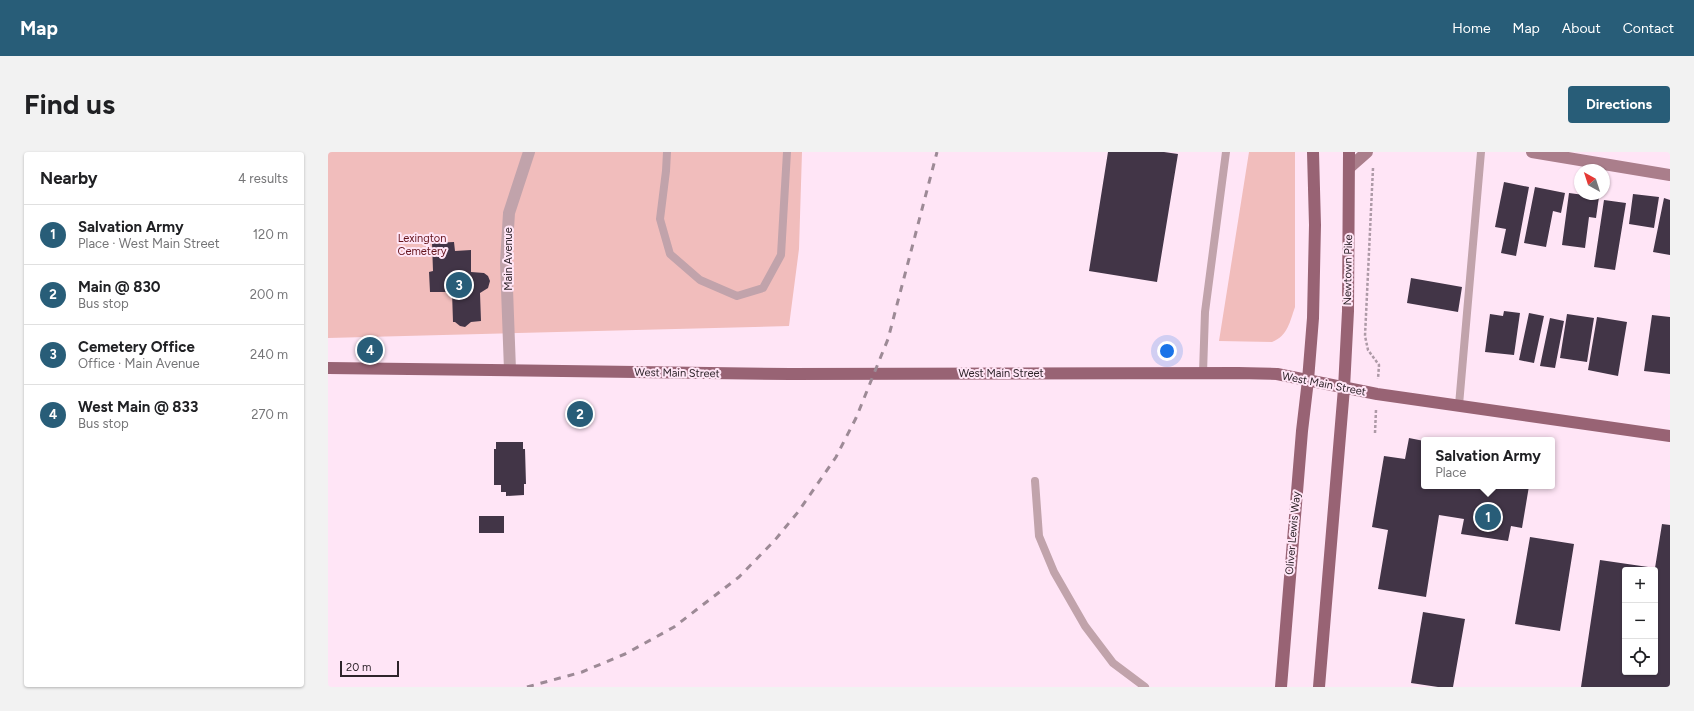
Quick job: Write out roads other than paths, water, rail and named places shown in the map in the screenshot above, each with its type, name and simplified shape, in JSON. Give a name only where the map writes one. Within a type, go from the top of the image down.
[{"type":"main road","points":[[1308,380],[1315,277],[1314,152]]},
{"type":"main road","name":"Newtown Pike","points":[[1344,388],[1348,311],[1349,152]]},
{"type":"main road","points":[[1532,152],[1670,175]]},
{"type":"main road","points":[[1350,167],[1370,156]]},
{"type":"main road","name":"West Main Street","points":[[328,368],[790,374],[1276,374],[1344,388],[1670,436]]},
{"type":"main road","name":"Oliver Lewis Way","points":[[1281,687],[1302,431],[1308,380]]},
{"type":"main road","points":[[1319,687],[1344,388]]},
{"type":"street","name":"Main Avenue","points":[[510,370],[506,262],[508,213],[529,152]]},
{"type":"lane","points":[[667,152],[660,219],[670,254],[700,280],[737,296],[763,288],[781,255],[787,152]]},
{"type":"lane","points":[[1203,373],[1205,312],[1226,152]]},
{"type":"lane","points":[[1458,404],[1481,152]]},
{"type":"lane","points":[[1035,481],[1039,536],[1054,572],[1085,626],[1113,663],[1144,687]]},
{"type":"railway","points":[[527,687],[582,672],[625,654],[674,627],[739,577],[775,540],[798,512],[836,457],[856,418],[888,339],[937,152]]},
{"type":"place","name":"Cemetery Office","points":[[459,285]]},
{"type":"place","name":"West Main @ 833","points":[[370,350]]},
{"type":"place","name":"Main @ 830","points":[[580,414]]},
{"type":"place","name":"Salvation Army","points":[[1488,517]]},
{"type":"park label","name":"Lexington Cemetery","points":[[422,244]]}]
